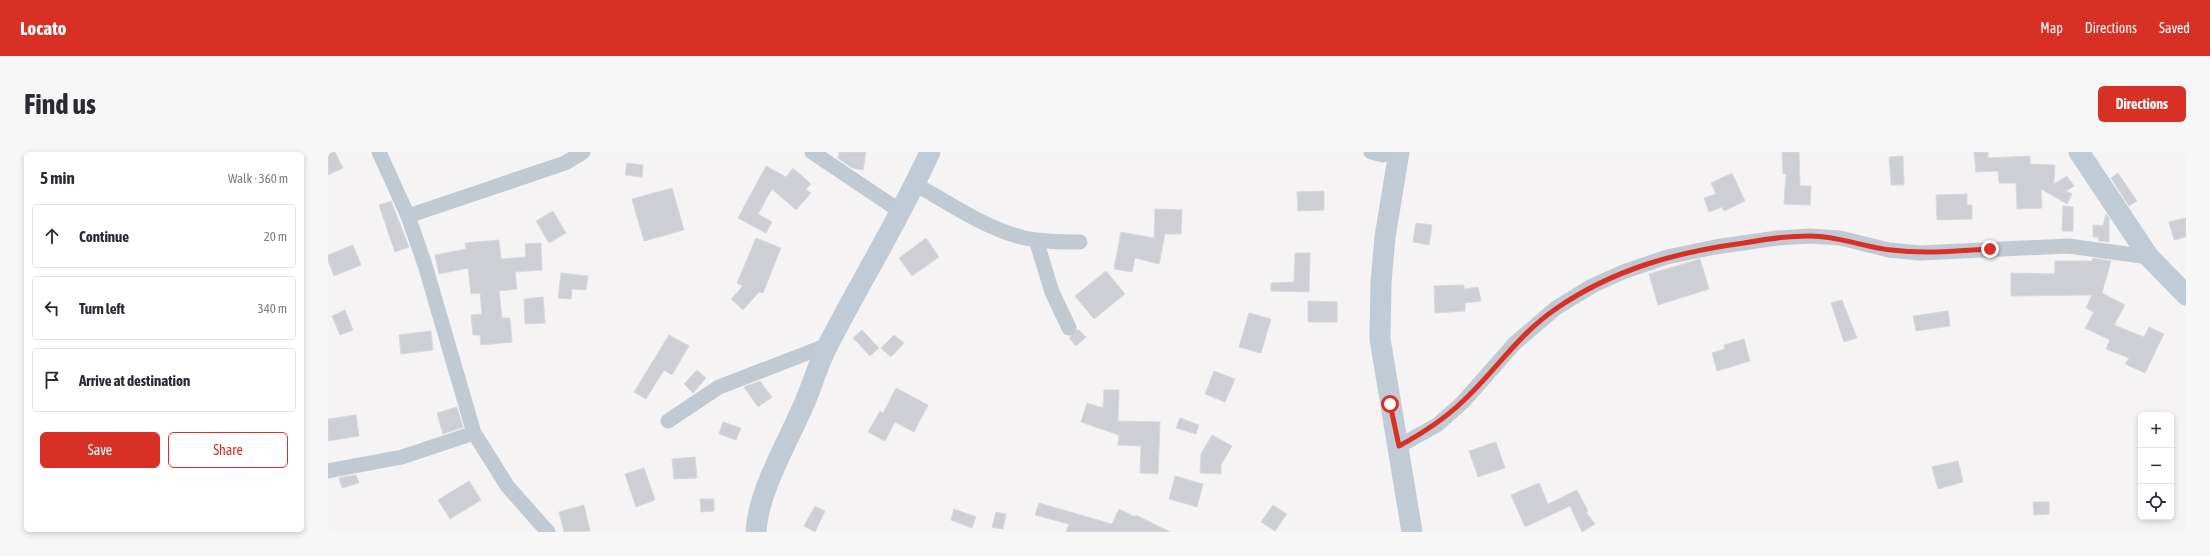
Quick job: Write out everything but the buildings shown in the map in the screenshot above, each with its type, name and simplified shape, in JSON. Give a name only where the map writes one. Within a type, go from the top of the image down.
[{"type":"street","points":[[379,152],[408,216],[440,312],[474,433],[508,487],[548,532]]},
{"type":"street","points":[[408,216],[565,163],[582,152]]},
{"type":"street","points":[[812,152],[900,211]]},
{"type":"street","points":[[756,532],[756,516],[773,474],[805,404],[828,345],[915,184],[930,152]]},
{"type":"street","points":[[1371,152],[1383,155],[1395,152]]},
{"type":"street","points":[[1399,152],[1391,193],[1381,282],[1380,339],[1399,446],[1412,532]]},
{"type":"street","points":[[2079,152],[2149,257],[2186,295]]},
{"type":"street","points":[[915,184],[994,226],[1024,238],[1052,242],[1080,242]]},
{"type":"street","points":[[1399,446],[1437,425],[1452,411],[1515,343],[1556,308],[1592,286],[1624,272],[1667,257],[1715,247],[1777,238],[1810,236],[1840,238],[1889,250],[1920,253],[2068,246],[2149,257]]},
{"type":"street","points":[[1036,240],[1052,292],[1069,328]]},
{"type":"street","points":[[668,421],[719,387],[828,345]]},
{"type":"street","points":[[328,471],[402,456],[474,433]]},
{"type":"route","points":[[1390,404],[1399,446],[1437,425],[1463,402],[1515,343],[1556,308],[1592,286],[1624,272],[1667,257],[1715,247],[1777,238],[1810,236],[1840,238],[1889,250],[1920,253],[1990,249]]}]
